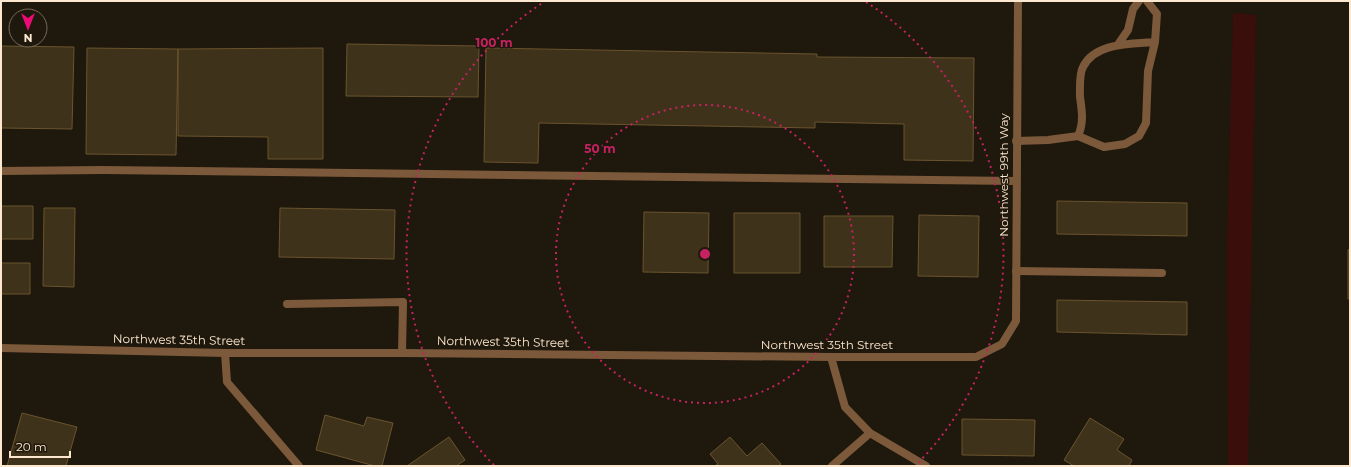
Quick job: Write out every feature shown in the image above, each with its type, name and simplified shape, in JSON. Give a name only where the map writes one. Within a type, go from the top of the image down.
[{"type":"street","name":"Northwest 99th Way","points":[[1002,344],[1016,321],[1018,1]]},
{"type":"street","points":[[1119,44],[1128,30],[1133,9],[1139,1]]},
{"type":"street","points":[[1016,142],[1078,136],[1104,147],[1125,144],[1139,136],[1146,123],[1148,71],[1155,42],[1157,14],[1147,1]]},
{"type":"street","points":[[1078,136],[1083,127],[1080,90],[1082,67],[1096,52],[1119,44],[1155,42]]},
{"type":"street","points":[[1,171],[103,170],[1016,181]]},
{"type":"street","points":[[1016,271],[1162,273]]},
{"type":"street","points":[[287,304],[403,302],[402,353]]},
{"type":"street","name":"Northwest 35th Street","points":[[1,348],[225,353],[976,357],[1002,344]]},
{"type":"street","points":[[225,353],[227,382],[299,466]]},
{"type":"street","points":[[830,357],[845,407],[870,433],[926,466]]},
{"type":"street","points":[[832,466],[870,433]]},
{"type":"shaded area","points":[[1233,13],[1256,15],[1248,466],[1228,466],[1227,242]]},
{"type":"building","points":[[347,44],[479,46],[478,97],[346,96]]},
{"type":"building","points":[[1,46],[8,46],[8,48],[74,47],[72,129],[1,128]]},
{"type":"building","points":[[87,48],[178,49],[176,155],[86,154]]},
{"type":"building","points":[[323,48],[323,159],[268,159],[268,137],[178,136],[178,49]]},
{"type":"building","points":[[486,48],[817,54],[817,57],[974,58],[973,161],[904,160],[904,124],[815,122],[815,128],[539,123],[538,163],[484,162]]},
{"type":"building","points":[[1057,201],[1187,203],[1187,236],[1057,234]]},
{"type":"building","points":[[1,206],[33,206],[33,239],[1,239]]},
{"type":"building","points":[[44,208],[75,208],[74,287],[43,286]]},
{"type":"building","points":[[280,208],[395,210],[394,259],[279,257]]},
{"type":"building","points":[[644,212],[709,213],[708,273],[643,272]]},
{"type":"building","points":[[734,213],[800,213],[800,273],[734,273]]},
{"type":"building","points":[[919,215],[979,216],[978,277],[918,276]]},
{"type":"building","points":[[824,216],[893,216],[892,267],[824,267]]},
{"type":"building","points":[[1350,248],[1350,299],[1348,299],[1348,250]]},
{"type":"building","points":[[1,263],[30,263],[30,294],[1,294]]},
{"type":"building","points":[[1057,300],[1187,302],[1187,335],[1057,332]]},
{"type":"building","points":[[22,413],[77,427],[66,466],[7,466]]},
{"type":"building","points":[[325,415],[364,426],[367,417],[393,423],[382,466],[375,466],[316,450]]},
{"type":"building","points":[[1090,418],[1124,439],[1117,450],[1132,460],[1129,466],[1074,466],[1064,460]]},
{"type":"building","points":[[962,419],[1035,420],[1034,456],[962,455]]},
{"type":"building","points":[[449,437],[465,460],[456,466],[407,466]]},
{"type":"building","points":[[730,437],[747,456],[762,443],[781,464],[778,466],[715,466],[718,464],[710,454]]}]
